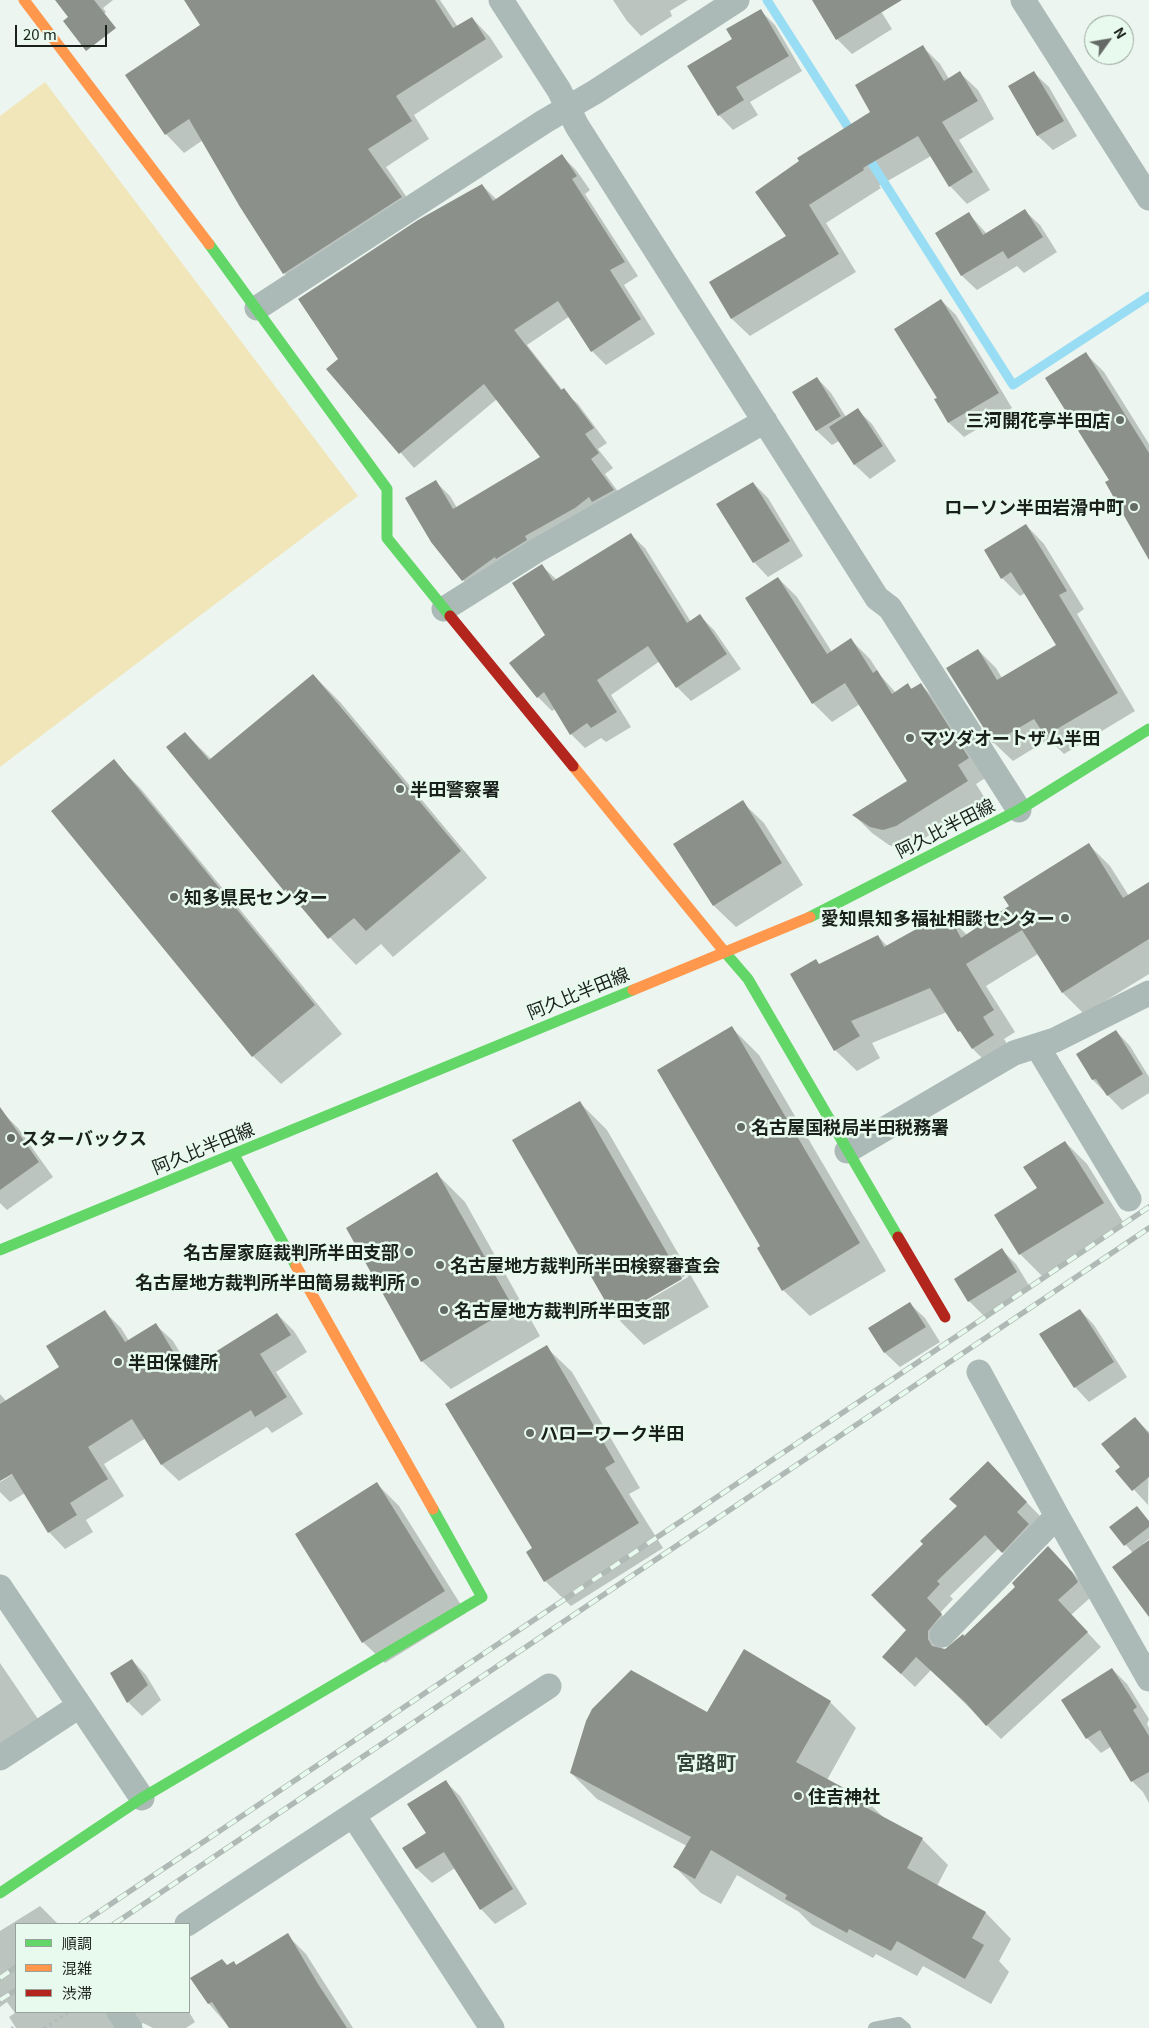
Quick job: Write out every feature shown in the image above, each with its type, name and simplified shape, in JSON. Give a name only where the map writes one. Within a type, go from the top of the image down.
[{"type":"street","points":[[24,0],[257,308],[388,489],[387,538],[748,979],[945,1317]]},
{"type":"street","points":[[501,0],[559,90],[576,126],[877,598],[890,608],[1019,810]]},
{"type":"street","points":[[257,308],[567,107],[737,0]]},
{"type":"street","points":[[1023,0],[1149,198]]},
{"type":"street","points":[[444,609],[536,551],[765,421]]},
{"type":"street","name":"阿久比半田線","points":[[0,1250],[829,909],[1019,810],[1149,729]]},
{"type":"street","points":[[847,1151],[1014,1053],[1055,1040],[1149,993]]},
{"type":"street","points":[[1037,1046],[1129,1199]]},
{"type":"street","points":[[0,1893],[142,1798],[482,1597],[234,1155]]},
{"type":"street","points":[[979,1372],[1057,1516],[1140,1642],[1149,1678]]},
{"type":"street","points":[[942,1634],[1057,1516]]},
{"type":"street","points":[[0,1587],[142,1798]]},
{"type":"street","points":[[189,1923],[549,1686]]},
{"type":"street","points":[[0,1758],[80,1706]]},
{"type":"street","points":[[353,1815],[492,2028]]},
{"type":"street","points":[[120,2013],[130,2028]]},
{"type":"lane","points":[[874,2028],[899,2023],[905,2028]]},
{"type":"path","points":[[44,2028],[67,2013]]},
{"type":"shaded area","points":[[45,82],[358,496],[0,767],[0,116]]},
{"type":"building","points":[[55,0],[94,0],[116,28],[86,51],[63,21],[68,17]]},
{"type":"building","points":[[184,0],[435,0],[453,28],[472,17],[486,39],[396,96],[412,121],[368,149],[402,197],[283,274],[240,207],[189,119],[165,135],[125,75],[200,25]]},
{"type":"building","points":[[812,0],[902,0],[836,40]]},
{"type":"building","points":[[761,9],[789,56],[736,87],[744,100],[718,116],[687,66],[732,39],[726,29]]},
{"type":"building","points":[[923,45],[944,81],[960,71],[978,101],[942,122],[973,172],[949,187],[918,136],[863,168],[864,170],[809,205],[839,254],[731,319],[709,282],[786,236],[755,192],[799,161],[797,158],[870,112],[855,85]]},
{"type":"building","points":[[1034,71],[1064,121],[1037,136],[1008,86]]},
{"type":"building","points":[[562,154],[577,176],[572,179],[625,262],[610,270],[641,319],[591,352],[558,301],[514,330],[561,390],[564,388],[594,428],[585,434],[599,453],[591,459],[614,490],[592,502],[589,497],[575,508],[525,536],[527,540],[496,559],[495,557],[462,581],[431,542],[405,498],[436,480],[453,509],[540,457],[484,384],[399,454],[326,369],[338,359],[298,299],[418,220],[482,184],[493,201]]},
{"type":"building","points":[[1025,209],[1043,237],[1008,259],[1003,251],[961,276],[935,233],[969,212],[983,235]]},
{"type":"building","points":[[941,299],[999,393],[948,423],[934,399],[937,398],[894,329]]},
{"type":"building","points":[[1086,352],[1149,453],[1149,560],[1105,482],[1109,480],[1045,378]]},
{"type":"building","points":[[817,377],[841,416],[816,431],[792,392]]},
{"type":"building","points":[[858,408],[883,446],[854,465],[829,427]]},
{"type":"building","points":[[753,482],[790,541],[753,563],[716,504]]},
{"type":"building","points":[[1026,524],[1067,591],[1059,595],[1118,693],[1045,736],[1034,719],[993,743],[946,668],[978,649],[997,680],[1056,645],[1011,572],[1001,579],[984,550]]},
{"type":"building","points":[[631,533],[687,623],[700,614],[727,654],[676,688],[648,646],[597,680],[617,712],[591,728],[587,723],[570,735],[544,692],[537,698],[509,663],[545,635],[512,583],[542,564],[553,581]]},
{"type":"building","points":[[778,577],[827,654],[851,638],[873,673],[877,670],[892,694],[908,683],[911,689],[921,683],[969,758],[958,765],[968,781],[896,826],[883,830],[870,827],[852,815],[907,781],[845,683],[812,704],[745,598]]},
{"type":"building","points":[[313,674],[461,851],[366,931],[354,918],[328,939],[286,889],[284,891],[166,747],[185,732],[209,760]]},
{"type":"building","name":"知多県民センター","points":[[114,759],[315,1005],[252,1057],[51,811]]},
{"type":"building","points":[[743,800],[782,863],[713,906],[673,844]]},
{"type":"building","points":[[1089,843],[1123,898],[1149,882],[1149,939],[1062,993],[1022,930],[966,964],[994,1010],[983,1017],[994,1035],[972,1049],[960,1031],[958,1032],[930,988],[851,1021],[860,1036],[834,1051],[790,974],[816,959],[819,964],[878,935],[884,947],[947,912],[961,938],[1009,906],[1003,897]]},
{"type":"building","name":"名古屋国税局半田税務署","points":[[732,1026],[860,1243],[782,1291],[757,1248],[760,1246],[657,1070]]},
{"type":"building","points":[[1116,1030],[1143,1074],[1107,1096],[1096,1079],[1092,1080],[1076,1054]]},
{"type":"building","points":[[580,1101],[682,1279],[615,1318],[512,1140]]},
{"type":"building","name":"スターバックス","points":[[0,1107],[39,1162],[0,1190]]},
{"type":"building","points":[[1065,1141],[1104,1203],[1019,1255],[994,1215],[1037,1188],[1023,1167]]},
{"type":"building","points":[[437,1172],[513,1307],[421,1362],[346,1228]]},
{"type":"building","points":[[1002,1248],[1017,1272],[968,1302],[954,1279]]},
{"type":"building","points":[[910,1302],[926,1327],[884,1353],[868,1328]]},
{"type":"building","points":[[1080,1309],[1114,1362],[1074,1388],[1039,1334]]},
{"type":"building","points":[[105,1310],[125,1342],[156,1323],[185,1371],[277,1313],[291,1335],[260,1354],[287,1397],[255,1417],[251,1410],[161,1465],[132,1419],[88,1447],[108,1479],[70,1503],[77,1515],[48,1533],[12,1474],[0,1481],[0,1404],[59,1367],[46,1346]]},
{"type":"building","name":"ハローワーク半田","points":[[547,1345],[615,1462],[605,1468],[639,1523],[544,1582],[526,1552],[532,1548],[445,1404]]},
{"type":"building","points":[[1135,1417],[1149,1434],[1149,1477],[1132,1491],[1115,1471],[1120,1467],[1101,1444]]},
{"type":"building","points":[[988,1461],[1027,1502],[1017,1512],[1029,1524],[1002,1553],[985,1535],[937,1581],[940,1584],[927,1598],[942,1614],[928,1631],[928,1639],[932,1646],[945,1649],[963,1634],[964,1636],[1015,1587],[1012,1583],[1048,1546],[1072,1572],[1078,1582],[1058,1600],[1088,1632],[986,1726],[966,1703],[916,1657],[901,1674],[882,1657],[906,1630],[871,1595],[923,1544],[920,1541],[957,1506],[949,1499]]},
{"type":"building","points":[[377,1482],[445,1591],[362,1643],[295,1534]]},
{"type":"building","points":[[1137,1506],[1149,1521],[1149,1527],[1124,1546],[1109,1527]]},
{"type":"building","points":[[1149,1540],[1149,1617],[1112,1567]]},
{"type":"building","points":[[744,1649],[831,1701],[796,1762],[868,1801],[865,1807],[923,1838],[907,1868],[986,1912],[972,1938],[984,1945],[965,1979],[897,1941],[891,1951],[849,1929],[847,1933],[785,1899],[787,1895],[711,1850],[695,1879],[673,1867],[691,1837],[570,1773],[586,1721],[592,1709],[631,1670],[707,1712]]},
{"type":"building","points":[[132,1659],[148,1685],[127,1703],[110,1673]]},
{"type":"building","points":[[1112,1668],[1137,1707],[1133,1710],[1149,1736],[1149,1772],[1131,1782],[1100,1730],[1086,1739],[1061,1700]]},
{"type":"building","points":[[446,1780],[513,1889],[480,1910],[444,1852],[416,1869],[402,1848],[426,1833],[407,1804]]},
{"type":"building","points":[[288,1933],[347,2028],[229,2028],[212,2002],[208,2004],[190,1978],[222,1959],[227,1965],[234,1961],[236,1965]]},
{"type":"waterway","points":[[767,0],[853,135]]},
{"type":"waterway","points":[[866,154],[1013,385],[1149,296]]},
{"type":"railway","points":[[82,1923],[1149,1207]]},
{"type":"railway","points":[[115,1923],[1149,1228]]},
{"type":"railway","points":[[0,1978],[15,1968]]},
{"type":"railway","points":[[0,2000],[15,1991]]},
{"type":"traffic: fast","points":[[209,244],[387,489],[387,538],[450,616]]},
{"type":"traffic: fast","points":[[810,917],[1019,810],[1149,729]]},
{"type":"traffic: fast","points":[[723,950],[748,979],[898,1237]]},
{"type":"traffic: fast","points":[[0,1250],[633,990]]},
{"type":"traffic: fast","points":[[234,1155],[296,1266]]},
{"type":"traffic: fast","points":[[0,1893],[142,1798],[482,1597],[433,1509]]},
{"type":"traffic: slow","points":[[24,0],[209,244]]},
{"type":"traffic: slow","points":[[573,766],[723,950]]},
{"type":"traffic: slow","points":[[633,990],[810,917]]},
{"type":"traffic: slow","points":[[296,1266],[433,1509]]},
{"type":"traffic: jam","points":[[450,616],[573,766]]},
{"type":"traffic: jam","points":[[898,1237],[945,1317]]},
{"type":"place","name":"三河開花亭半田店","points":[[1120,420]]},
{"type":"place","name":"ローソン半田岩滑中町","points":[[1134,507]]},
{"type":"place","name":"マツダオートザム半田","points":[[910,738]]},
{"type":"place","name":"半田警察署","points":[[400,789]]},
{"type":"place","name":"知多県民センター","points":[[174,897]]},
{"type":"place","name":"愛知県知多福祉相談センター","points":[[1065,918]]},
{"type":"place","name":"名古屋国税局半田税務署","points":[[741,1127]]},
{"type":"place","name":"スターバックス","points":[[11,1138]]},
{"type":"place","name":"名古屋家庭裁判所半田支部","points":[[409,1252]]},
{"type":"place","name":"名古屋地方裁判所半田検察審査会","points":[[440,1265]]},
{"type":"place","name":"名古屋地方裁判所半田簡易裁判所","points":[[415,1282]]},
{"type":"place","name":"名古屋地方裁判所半田支部","points":[[444,1310]]},
{"type":"place","name":"半田保健所","points":[[118,1362]]},
{"type":"place","name":"ハローワーク半田","points":[[530,1433]]},
{"type":"place","name":"住吉神社","points":[[798,1796]]},
{"type":"district","name":"宮路町","points":[[706,1762]]}]
